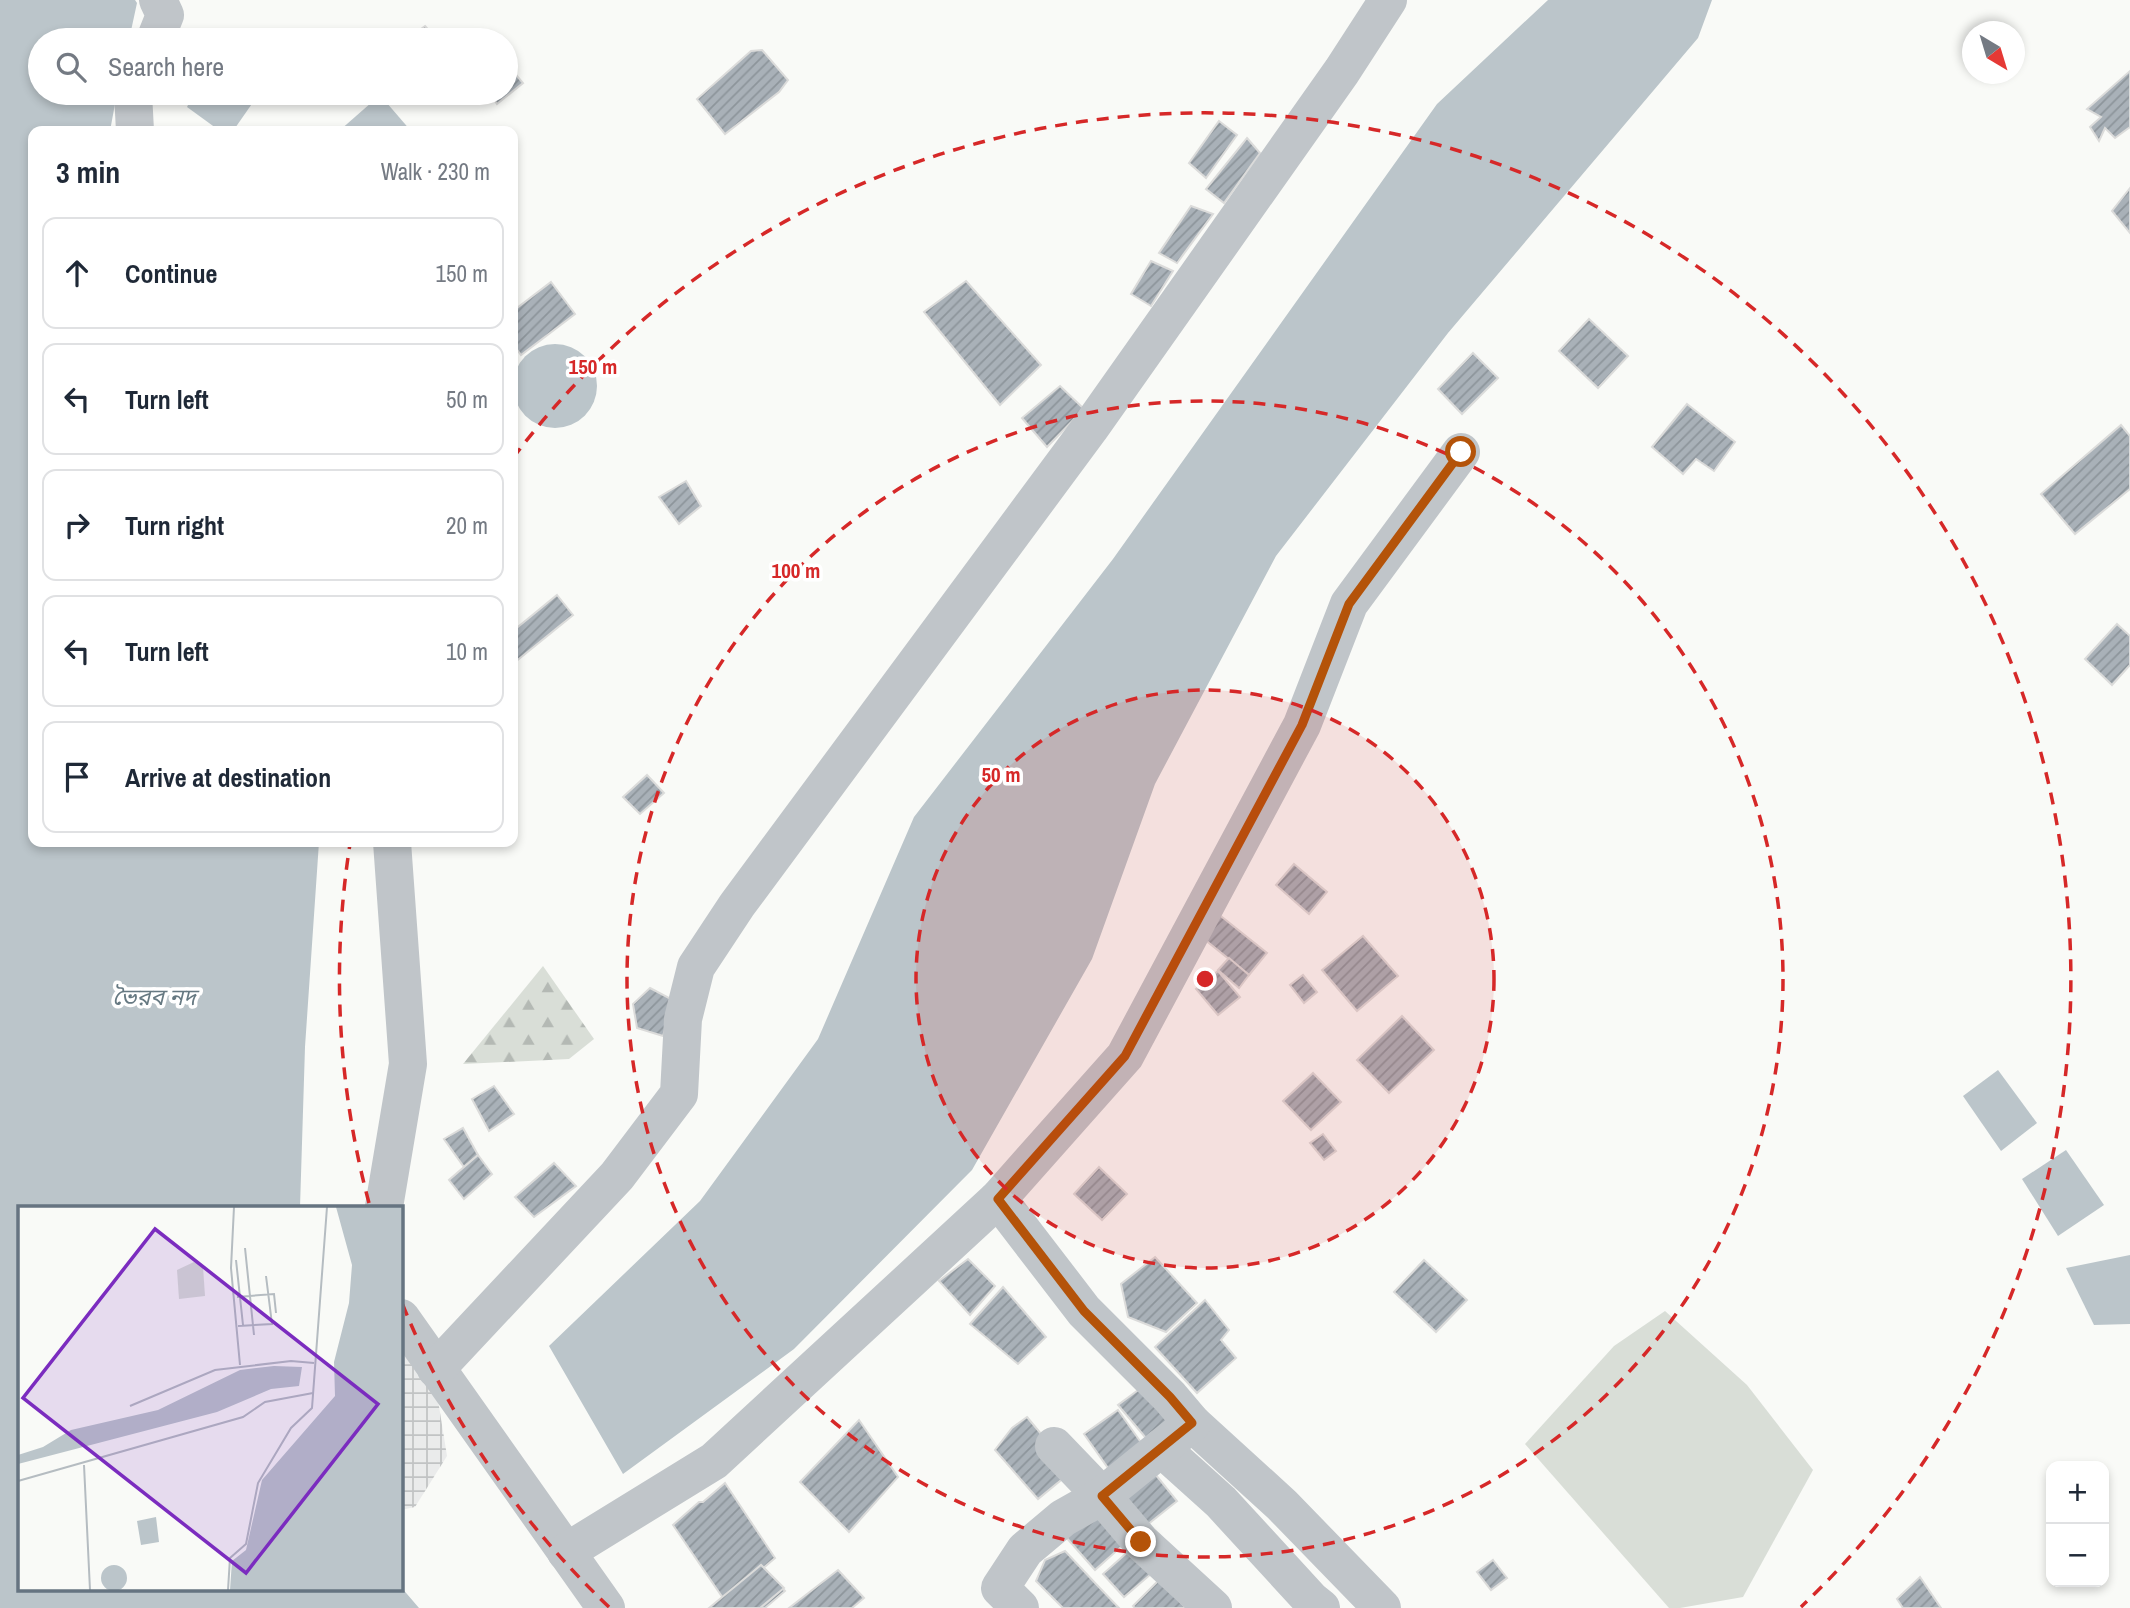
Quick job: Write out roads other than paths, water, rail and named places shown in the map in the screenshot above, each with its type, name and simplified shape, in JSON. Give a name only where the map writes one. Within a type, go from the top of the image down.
[{"type":"street","points":[[158,0],[165,15],[160,28]]},
{"type":"street","points":[[436,1369],[617,1176],[679,1094],[683,1019],[696,967],[737,905],[1090,428],[1342,71],[1388,0]]},
{"type":"street","points":[[133,105],[135,126]]},
{"type":"street","points":[[566,1552],[714,1461],[998,1199],[1125,1056],[1302,725],[1349,604],[1461,452]]},
{"type":"street","points":[[384,1206],[408,1064],[392,847]]},
{"type":"street","points":[[998,1199],[1084,1311],[1170,1397],[1192,1423],[1282,1505],[1382,1608]]},
{"type":"street","points":[[402,1319],[606,1608]]},
{"type":"street","points":[[1020,1608],[1000,1588],[1024,1550],[1063,1518],[1102,1496],[1192,1423]]},
{"type":"street","points":[[1054,1446],[1141,1542],[1213,1608]]},
{"type":"street","points":[[1161,1448],[1221,1502],[1311,1605],[1346,1571]]},
{"type":"water","name":"ভৈরব নদ","points":[[0,0],[135,0],[137,3],[132,28],[28,28],[28,105],[115,105],[111,126],[28,126],[28,847],[319,847],[305,1047],[300,1206],[18,1206],[18,1590],[402,1588],[419,1608],[0,1608]]},
{"type":"water","points":[[1548,0],[1712,0],[1698,38],[1448,333],[1276,556],[1155,784],[1092,959],[972,1170],[794,1349],[623,1474],[549,1346],[700,1201],[818,1039],[914,817],[1113,559],[1437,104]]},
{"type":"water","points":[[251,105],[236,126],[213,126],[187,107]]},
{"type":"water","points":[[369,105],[389,105],[407,126],[345,126]]},
{"type":"water","points":[[547,345],[563,345],[578,351],[590,363],[596,378],[596,394],[590,409],[578,421],[563,427],[547,427],[532,421],[518,404],[520,363],[532,351]]},
{"type":"water","points":[[1998,1070],[2037,1123],[2001,1151],[1963,1096]]},
{"type":"water","points":[[2066,1150],[2104,1205],[2058,1236],[2022,1179]]},
{"type":"water","points":[[2130,1255],[2130,1324],[2094,1325],[2066,1268]]}]
